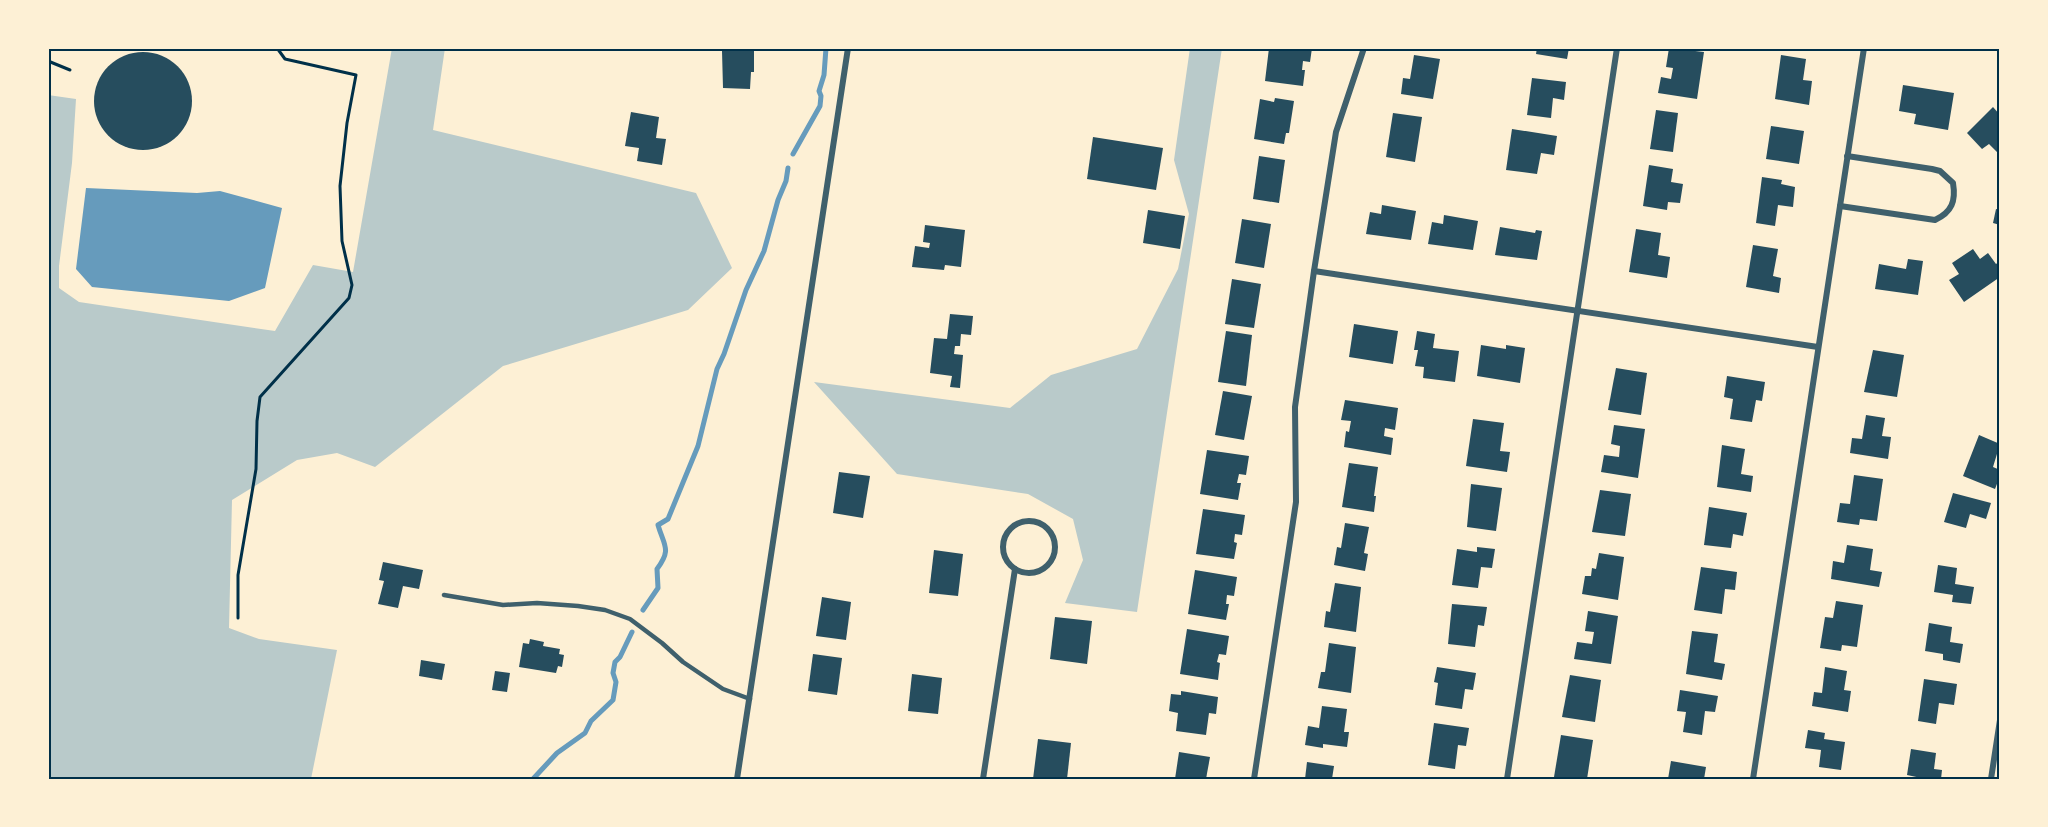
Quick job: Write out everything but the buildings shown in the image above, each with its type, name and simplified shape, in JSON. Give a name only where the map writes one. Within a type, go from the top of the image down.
[{"type":"street","points":[[737,779],[848,48]]},
{"type":"street","points":[[1254,779],[1296,502],[1295,406],[1314,271],[1336,132],[1364,48]]},
{"type":"street","points":[[1507,779],[1617,48]]},
{"type":"street","points":[[1753,779],[1864,48]]},
{"type":"street","points":[[1840,206],[1935,220],[1951,209],[1954,201],[1953,183],[1940,171],[1847,156]]},
{"type":"street","points":[[1314,271],[1818,347]]},
{"type":"street","points":[[1026,520],[1044,525],[1054,537],[1055,554],[1051,561],[1039,572],[1022,573],[1015,569],[1004,555],[1005,537],[1010,529],[1026,520]]},
{"type":"street","points":[[983,779],[1015,569]]},
{"type":"street","points":[[1991,779],[2000,720]]},
{"type":"lane","points":[[444,595],[503,605],[537,603],[605,610],[630,619],[662,642],[683,662],[723,689],[750,699]]},
{"type":"path","points":[[238,618],[238,575],[256,469],[260,397],[349,298],[352,285],[342,241],[340,186],[347,123],[356,75],[285,60],[277,48]]},
{"type":"path","points":[[48,61],[70,70]]},
{"type":"shaded area","points":[[392,48],[445,48],[433,130],[696,193],[732,268],[688,310],[503,366],[375,467],[337,453],[297,460],[232,500],[229,628],[259,639],[337,650],[311,779],[48,779],[48,95],[76,99],[72,163],[59,266],[59,288],[79,302],[275,331],[313,265],[353,272]]},
{"type":"shaded area","points":[[1190,48],[1222,48],[1137,612],[1065,603],[1083,560],[1073,519],[1028,494],[897,474],[814,382],[1010,408],[1051,375],[1137,349],[1178,269],[1189,214],[1174,160]]},
{"type":"water","points":[[86,188],[197,193],[220,191],[282,208],[265,288],[229,301],[92,287],[76,269]]},
{"type":"waterway","points":[[793,154],[820,106],[819,91],[824,75],[826,48]]},
{"type":"waterway","points":[[643,610],[658,588],[657,569],[665,552],[658,525],[668,519],[698,446],[717,369],[746,290],[764,251],[788,168]]},
{"type":"waterway","points":[[533,779],[557,753],[585,733],[591,721],[613,700],[616,682],[613,673],[615,662],[620,657],[632,632]]}]
